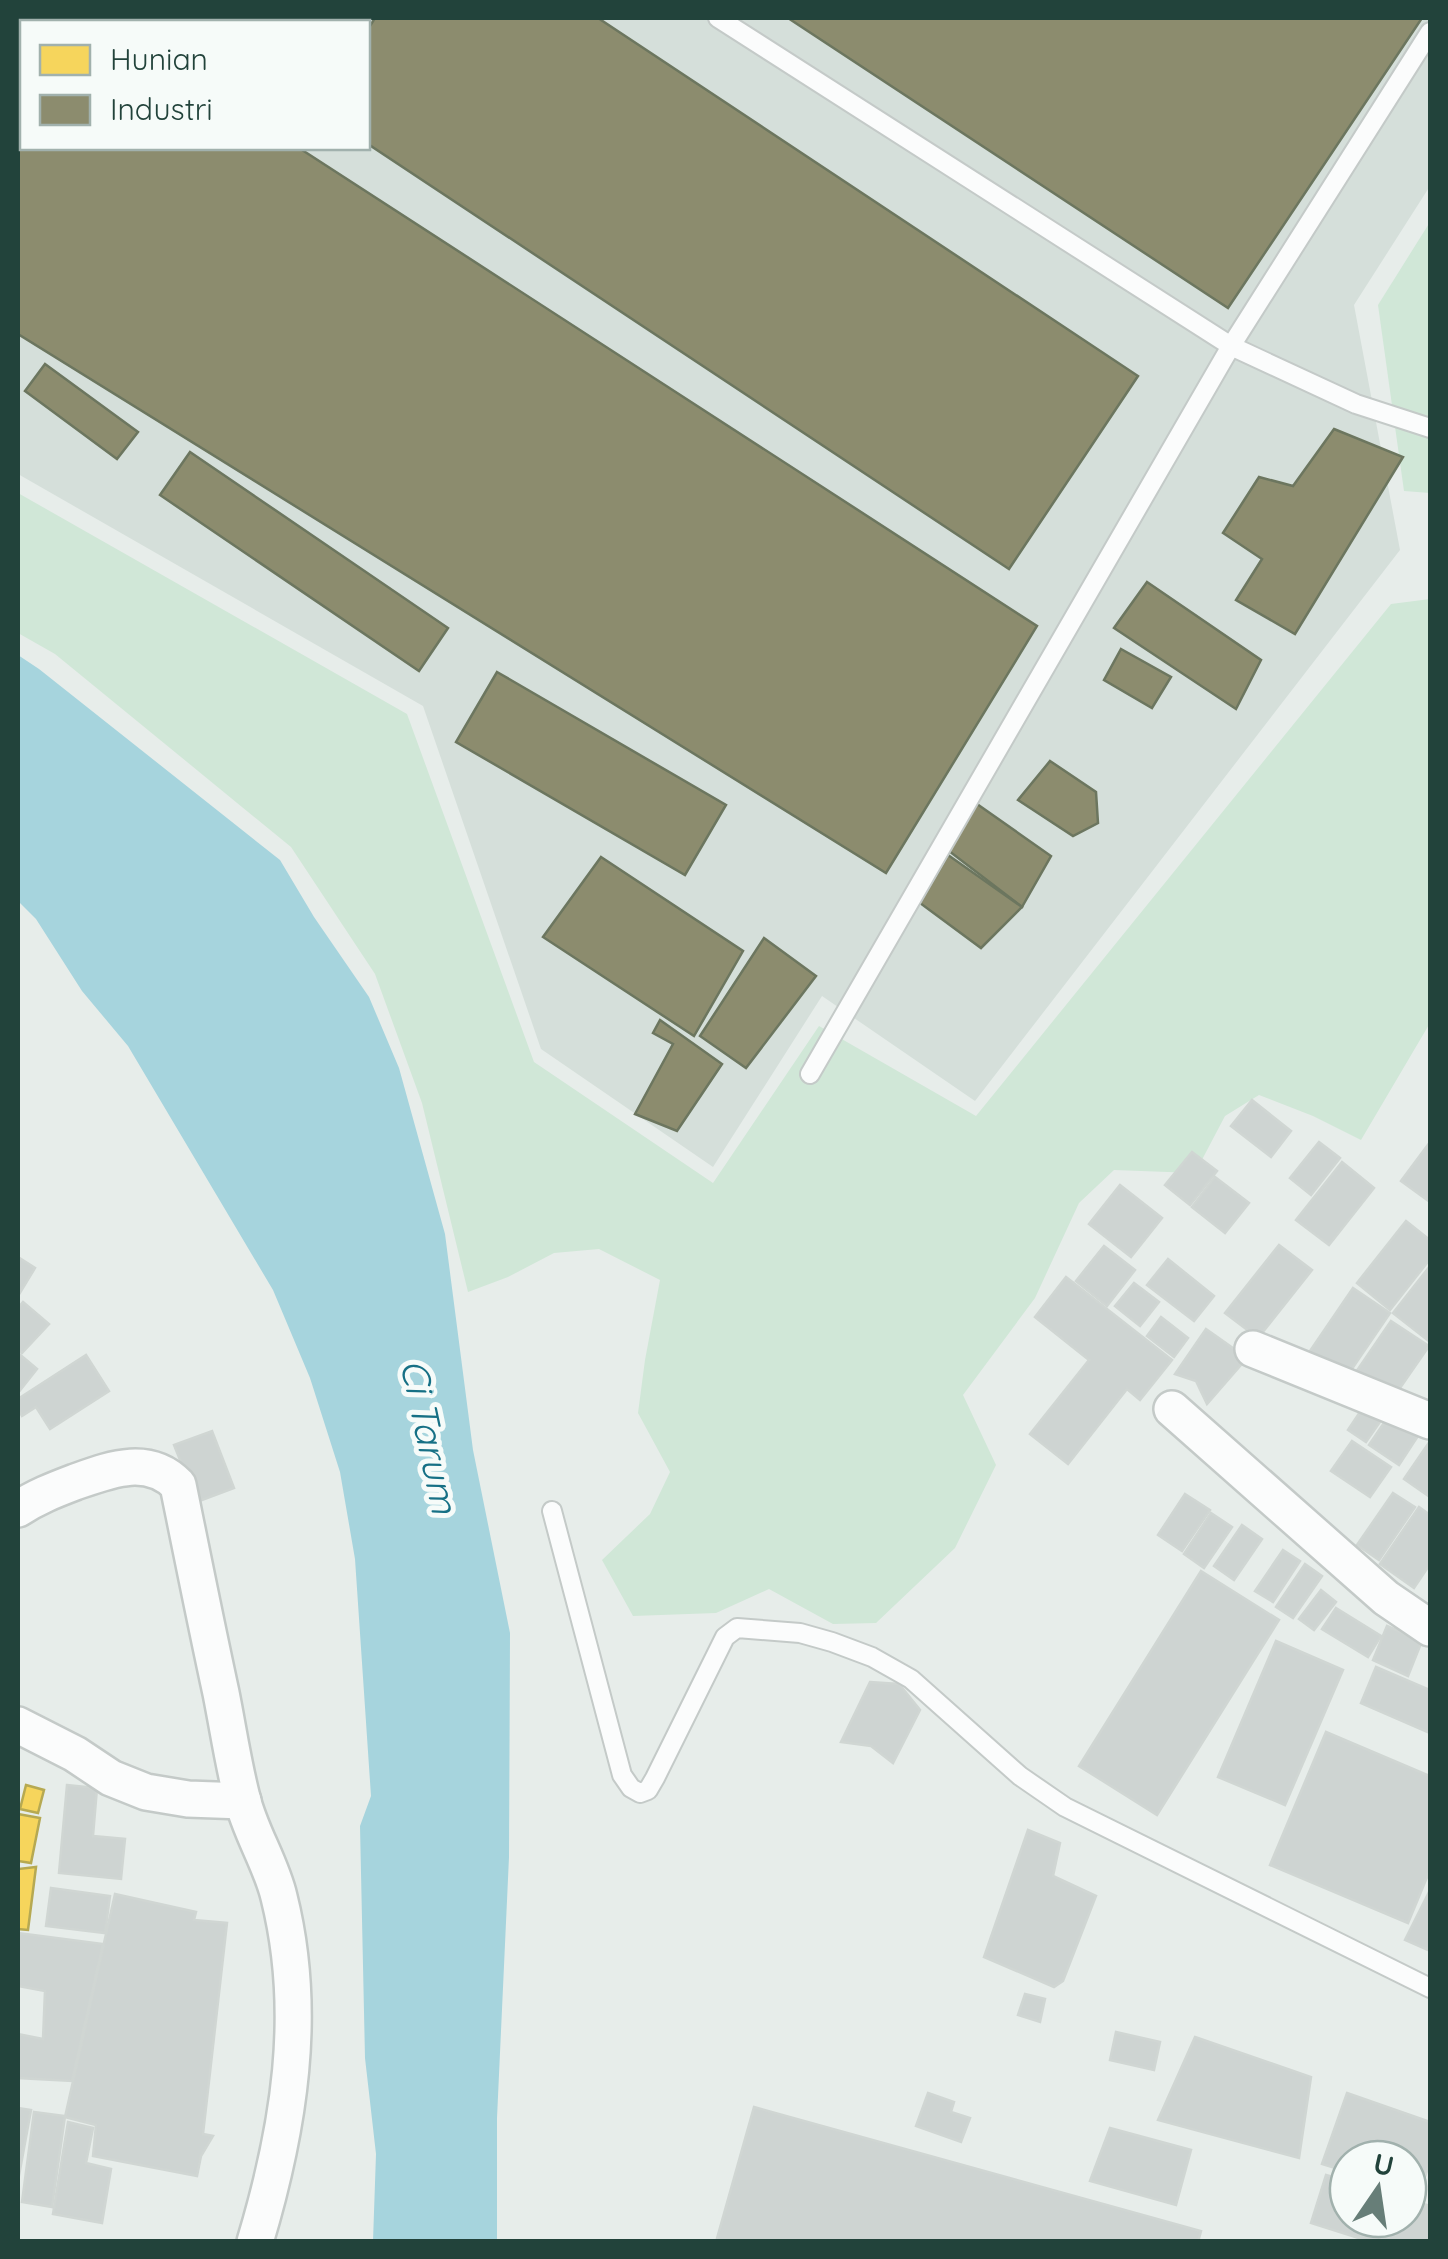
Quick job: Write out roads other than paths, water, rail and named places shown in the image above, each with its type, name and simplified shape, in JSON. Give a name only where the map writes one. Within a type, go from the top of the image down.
[{"type":"street","points":[[1253,1349],[1430,1421]]},
{"type":"street","points":[[1172,1408],[1386,1598],[1430,1628]]},
{"type":"street","points":[[18,1509],[38,1496],[116,1467],[139,1466],[160,1472],[178,1484],[243,1802],[278,1891],[289,1938],[294,1990],[288,2110],[255,2242]]},
{"type":"street","points":[[18,1725],[112,1778],[146,1792],[243,1802]]},
{"type":"lane","points":[[718,18],[1231,346],[1356,404],[1430,428]]},
{"type":"lane","points":[[810,1074],[1231,346],[1430,32]]},
{"type":"lane","points":[[552,1511],[622,1775],[640,1793],[648,1790],[656,1778],[725,1637],[737,1628],[800,1633],[872,1657],[911,1679],[1020,1776],[1065,1808],[1430,1988]]},
{"type":"water","name":"Ci Tarum","points":[[18,655],[280,860],[369,997],[399,1068],[445,1234],[473,1450],[510,1633],[509,1857],[497,2118],[497,2241],[373,2241],[376,2154],[365,2058],[360,1826],[371,1796],[355,1559],[340,1472],[310,1378],[273,1290],[128,1046],[82,991],[36,919],[18,901]]}]
